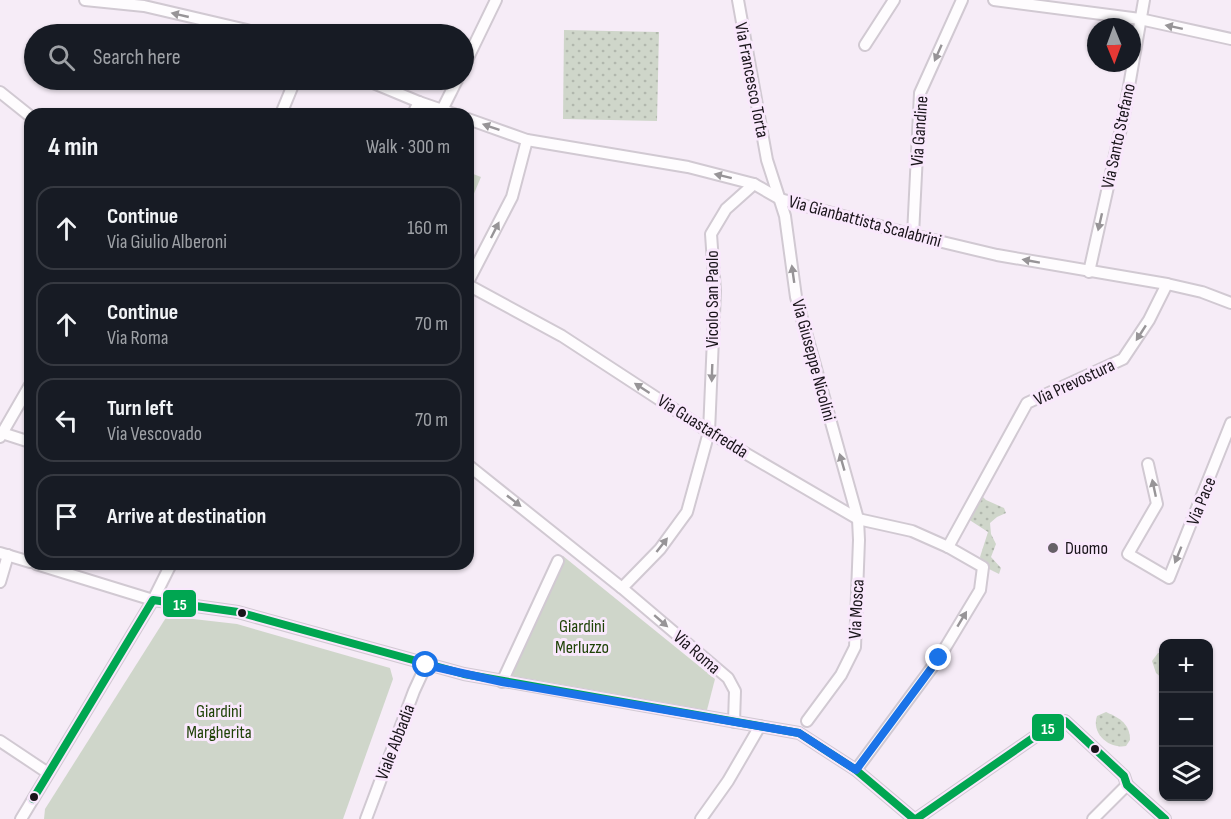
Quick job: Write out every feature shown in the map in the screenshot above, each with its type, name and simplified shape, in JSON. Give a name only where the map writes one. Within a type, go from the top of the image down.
[{"type":"street","points":[[85,0],[145,3],[224,24]]},
{"type":"street","points":[[474,45],[496,0]]},
{"type":"street","name":"Via Francesco Torta","points":[[738,0],[767,160],[780,199]]},
{"type":"street","points":[[865,45],[894,0]]},
{"type":"street","name":"Via Gandine","points":[[913,235],[920,93],[962,0]]},
{"type":"street","points":[[994,0],[1125,18]]},
{"type":"street","name":"Via Santo Stefano","points":[[1140,18],[1144,0]]},
{"type":"street","points":[[1141,20],[1231,39]]},
{"type":"street","name":"Via Santo Stefano","points":[[1089,272],[1124,115],[1131,72]]},
{"type":"street","points":[[283,108],[291,90]]},
{"type":"street","points":[[390,90],[436,108]]},
{"type":"street","points":[[443,108],[452,90]]},
{"type":"street","points":[[0,92],[24,111]]},
{"type":"street","points":[[416,108],[419,102]]},
{"type":"street","name":"Via Gianbattista Scalabrini","points":[[474,121],[527,140],[688,167],[754,184],[780,199],[996,255],[1167,284],[1202,292],[1231,303]]},
{"type":"street","points":[[474,272],[512,197],[527,140]]},
{"type":"street","name":"Vicolo San Paolo","points":[[622,588],[660,549],[687,512],[709,432],[715,291],[711,234],[726,209],[754,184]]},
{"type":"street","name":"Via Giuseppe Nicolini","points":[[780,199],[785,216],[796,297],[858,519]]},
{"type":"street","name":"Via Prevostura","points":[[948,547],[1027,403],[1123,359],[1149,320],[1167,284]]},
{"type":"street","name":"Via Guastafredda","points":[[474,287],[562,336],[709,432],[858,519],[912,531],[948,547],[983,567],[980,590],[939,658],[856,770]]},
{"type":"street","points":[[24,395],[1,435],[24,441]]},
{"type":"street","name":"Via Pace","points":[[1148,464],[1157,504],[1128,554],[1169,578],[1231,423]]},
{"type":"street","name":"Via Roma","points":[[474,470],[622,588],[728,678],[735,690],[734,722]]},
{"type":"street","name":"Via Mosca","points":[[807,721],[841,675],[855,647],[858,519]]},
{"type":"street","points":[[0,582],[4,554],[24,560]]},
{"type":"street","points":[[502,682],[558,561]]},
{"type":"street","points":[[56,570],[153,600],[238,612],[426,665],[502,682],[799,733],[856,770],[915,819],[1056,722],[1065,722],[1125,776],[1127,785],[1165,819]]},
{"type":"street","points":[[21,819],[153,600],[168,570]]},
{"type":"street","name":"Viale Abbadia","points":[[366,819],[426,665]]},
{"type":"street","points":[[701,819],[728,781],[760,726]]},
{"type":"street","points":[[0,741],[48,773]]},
{"type":"street","points":[[1093,819],[1127,785]]},
{"type":"green space","points":[[564,30],[659,32],[657,121],[563,119]]},
{"type":"green space","points":[[474,174],[481,177],[474,194]]},
{"type":"green space","points":[[980,494],[986,500],[1004,508],[1006,513],[990,523],[991,534],[996,544],[991,557],[1001,568],[999,574],[985,567],[980,557],[988,532],[968,519]]},
{"type":"green space","name":"Giardini Merluzzo","points":[[563,556],[715,679],[707,710],[508,675]]},
{"type":"green space","name":"Giardini Margherita","points":[[167,616],[237,624],[390,668],[393,679],[343,819],[44,819],[45,809]]},
{"type":"green space","points":[[1159,653],[1159,676],[1152,661]]},
{"type":"green space","points":[[1106,712],[1120,719],[1126,726],[1130,740],[1126,746],[1108,743],[1099,734],[1097,716]]},
{"type":"transit line","name":"15","points":[[33,799],[153,600],[238,612],[464,674],[799,733],[856,770],[914,819]]},
{"type":"transit line","name":"15","points":[[916,819],[1056,722],[1065,721],[1124,776],[1127,785],[1165,819]]},
{"type":"place","name":"Duomo","points":[[1053,548]]},
{"type":"route","points":[[426,665],[502,682],[799,733],[856,770],[939,658]]}]
